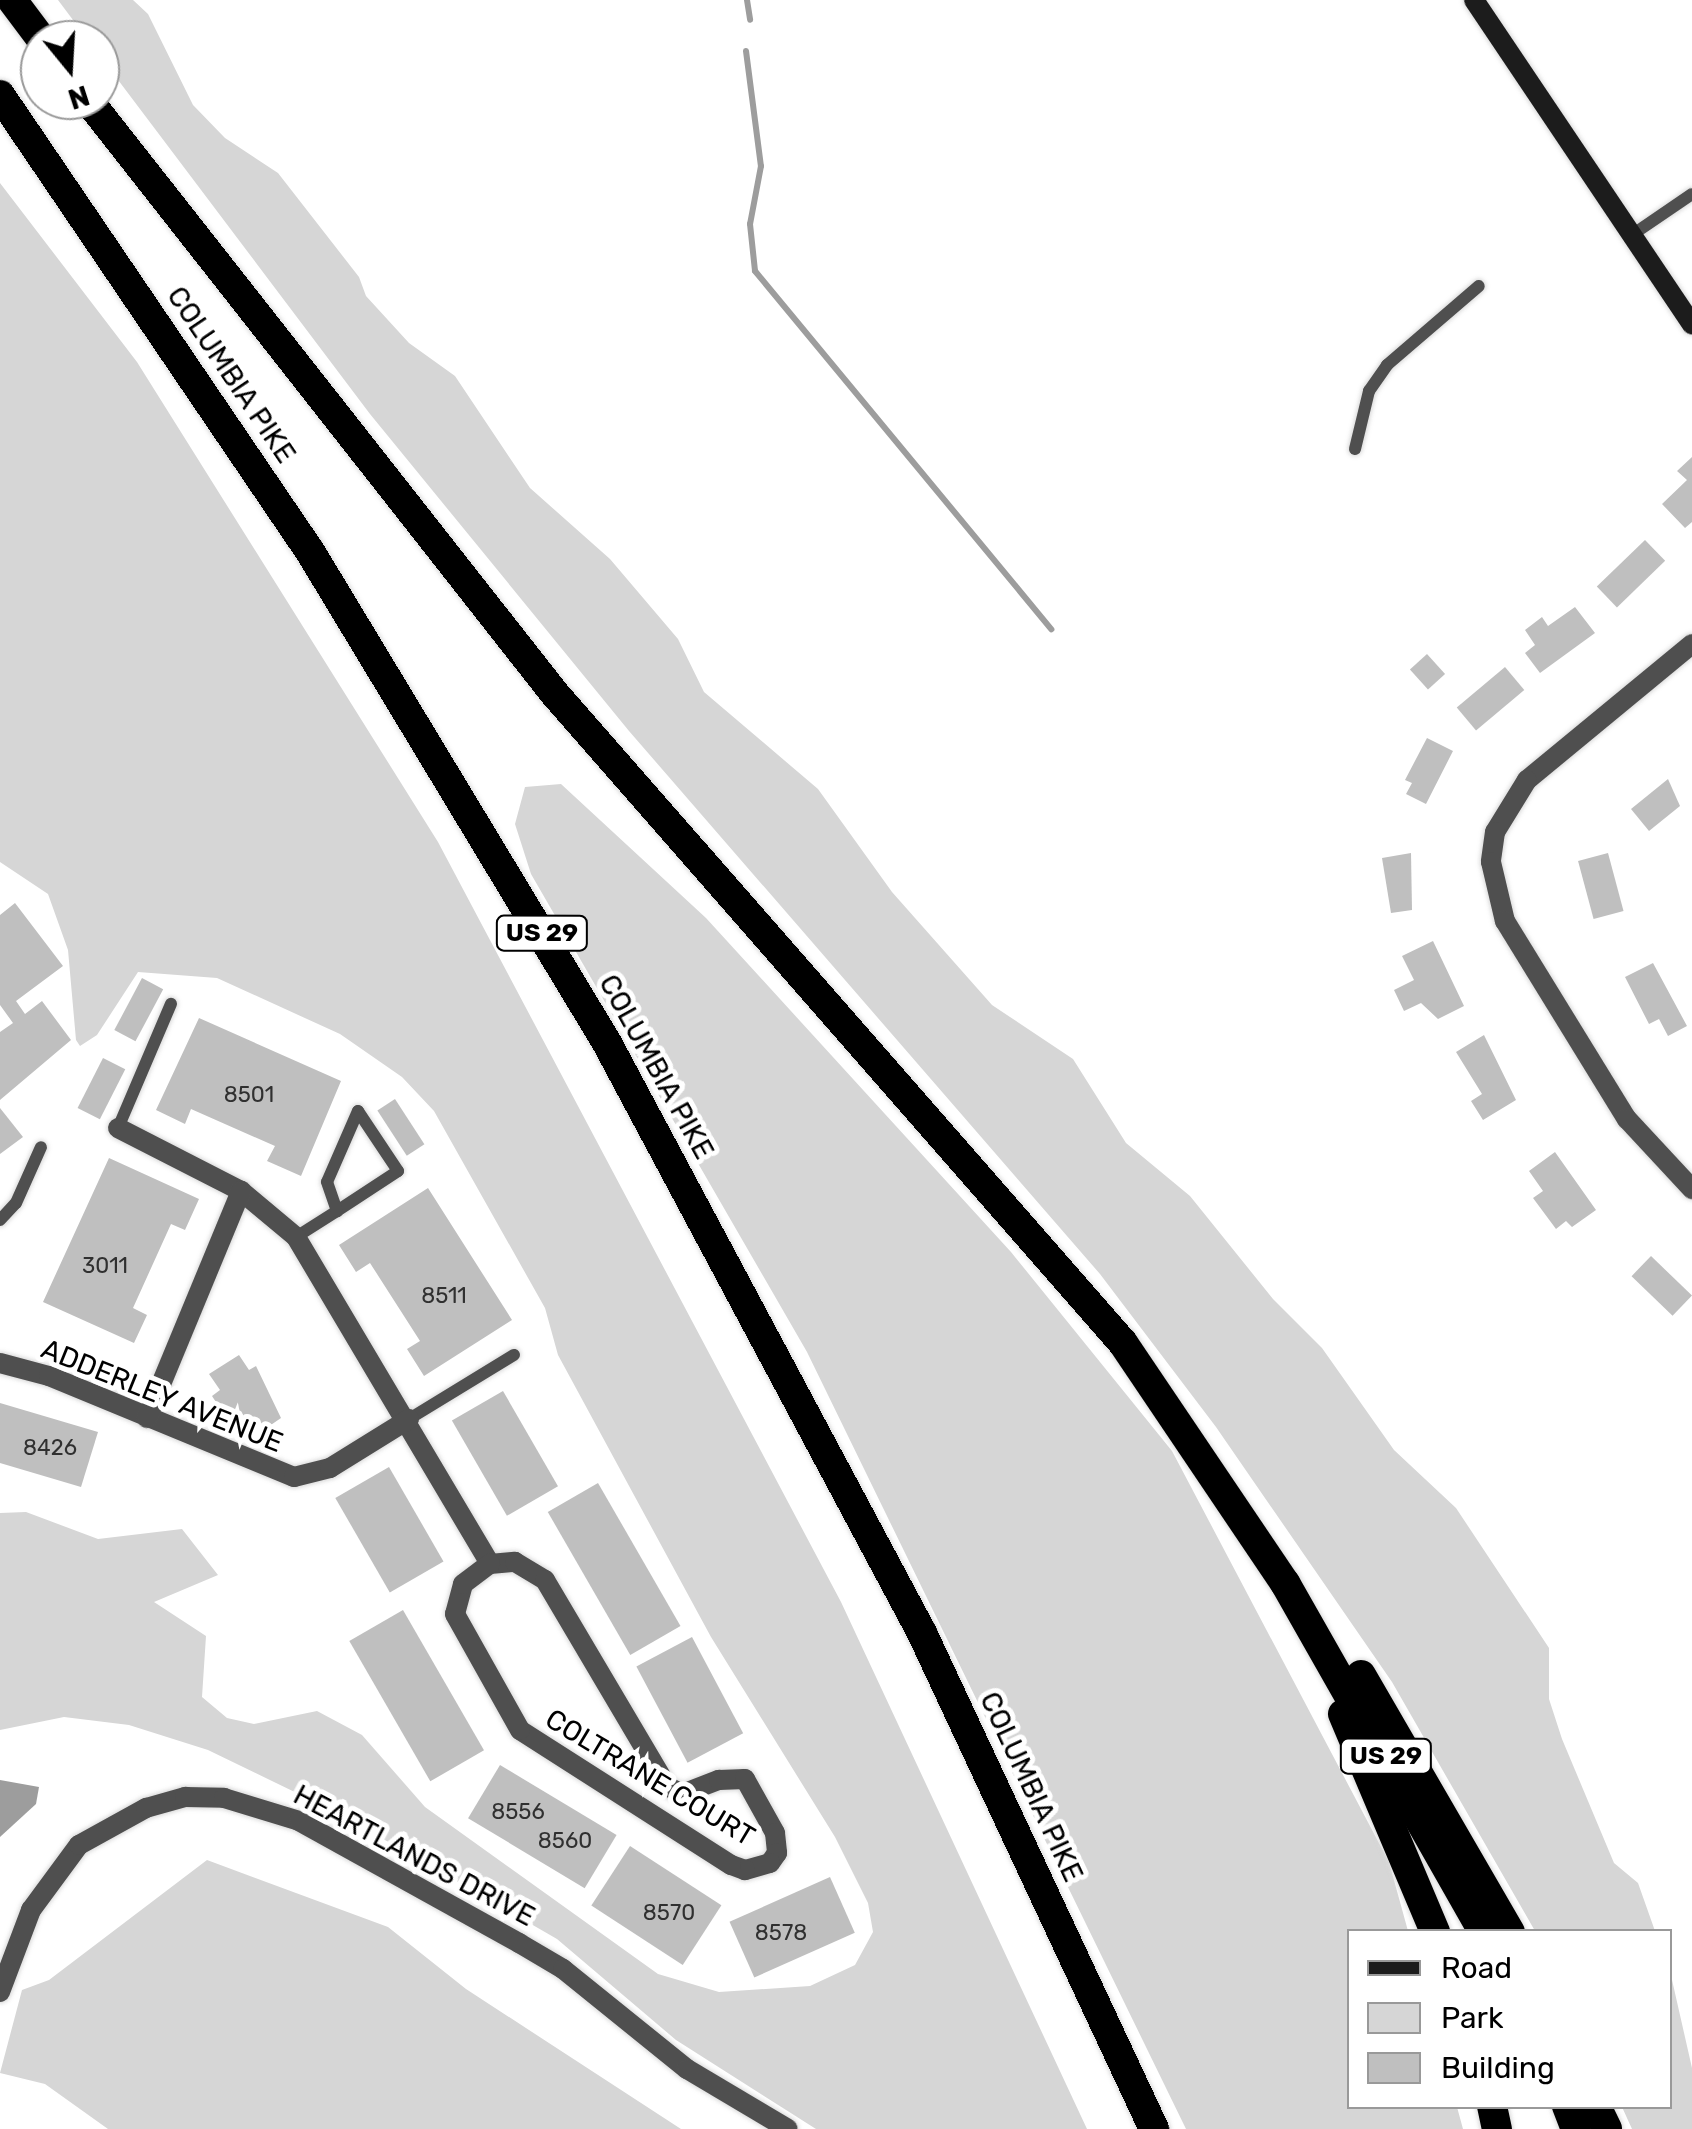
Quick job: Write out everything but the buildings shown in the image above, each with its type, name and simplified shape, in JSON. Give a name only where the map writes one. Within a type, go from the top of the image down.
[{"type":"highway","name":"COLUMBIA PIKE","points":[[0,96],[311,553],[607,1043],[922,1634],[1154,2129]]},
{"type":"highway","name":"COLUMBIA PIKE","points":[[104,120],[555,694],[1045,1246],[1212,1467],[1285,1584],[1481,1929]]},
{"type":"highway","points":[[1212,1467],[1296,1576],[1400,1735],[1508,1929]]},
{"type":"highway","points":[[1285,1584],[1435,1929]]},
{"type":"highway","points":[[1115,2047],[1144,2129]]},
{"type":"street","points":[[1474,0],[1629,237],[1692,324]]},
{"type":"street","points":[[1692,644],[1528,780],[1495,832],[1491,862],[1506,921],[1566,1020],[1646,1145],[1692,1189]]},
{"type":"street","points":[[118,1128],[242,1191],[296,1237],[409,1419],[490,1564]]},
{"type":"street","points":[[147,1418],[242,1191]]},
{"type":"street","name":"ADDERLEY AVENUE","points":[[0,1363],[294,1477],[330,1468],[409,1419]]},
{"type":"street","name":"COLTRANE COURT","points":[[515,1562],[545,1580],[656,1771],[682,1794],[719,1780],[745,1779],[775,1833],[778,1853],[759,1870],[745,1870],[662,1824],[545,1749],[509,1715],[455,1614],[463,1584],[490,1564],[515,1562]]},
{"type":"street","points":[[662,1824],[682,1794]]},
{"type":"street","name":"HEARTLANDS DRIVE","points":[[0,1992],[31,1910],[79,1845],[146,1808],[185,1797],[224,1798],[299,1821],[534,1952],[687,2069],[788,2129]]},
{"type":"lane","points":[[1629,237],[1692,194]]},
{"type":"lane","points":[[1355,449],[1369,391],[1387,365],[1414,335],[1479,286]]},
{"type":"lane","points":[[118,1128],[171,1004]]},
{"type":"lane","points":[[296,1237],[337,1211],[398,1171],[358,1111],[327,1182],[337,1211]]},
{"type":"lane","points":[[0,1220],[16,1204],[41,1147]]},
{"type":"lane","points":[[409,1419],[514,1355]]},
{"type":"green space","points":[[58,0],[133,0],[148,14],[193,105],[225,138],[278,173],[359,277],[366,296],[409,343],[455,376],[530,488],[610,559],[678,639],[704,692],[818,789],[892,892],[992,1005],[1073,1059],[1126,1143],[1190,1196],[1273,1299],[1322,1348],[1394,1450],[1456,1508],[1549,1648],[1549,1699],[1562,1739],[1614,1863],[1638,1883],[1654,1929],[1534,1929],[1392,1682],[1216,1427],[1100,1274],[629,731],[370,414],[120,83],[120,20],[73,20]]},
{"type":"green space","points":[[0,183],[137,362],[438,842],[841,1602],[1087,2129],[816,2129],[676,2040],[557,1939],[338,1813],[208,1750],[129,1725],[64,1717],[0,1730],[0,1513],[26,1512],[98,1539],[182,1529],[218,1575],[154,1602],[206,1636],[202,1697],[227,1718],[254,1724],[317,1711],[362,1735],[425,1807],[658,1974],[719,1992],[810,1986],[855,1965],[873,1932],[868,1903],[835,1837],[711,1637],[558,1355],[545,1308],[434,1111],[402,1077],[340,1034],[217,978],[138,972],[97,1035],[80,1046],[76,1040],[68,950],[48,894],[0,862]]},
{"type":"green space","points":[[561,784],[706,918],[1011,1252],[1172,1451],[1389,1862],[1407,1929],[1347,1929],[1347,2109],[1458,2109],[1463,2129],[1186,2129],[807,1352],[531,874],[515,824],[525,787]]},
{"type":"green space","points":[[207,1860],[388,1927],[466,1989],[681,2129],[108,2129],[45,2084],[0,2073],[22,1990],[49,1980]]},
{"type":"green space","points":[[1672,1980],[1692,2068],[1692,2129],[1632,2129],[1623,2109],[1672,2109]]},
{"type":"shaded area","points":[[0,1780],[39,1787],[36,1804],[0,1837]]},
{"type":"waterway","points":[[747,0],[750,20]]},
{"type":"waterway","points":[[746,51],[761,166],[750,224],[755,271],[1051,629]]}]
